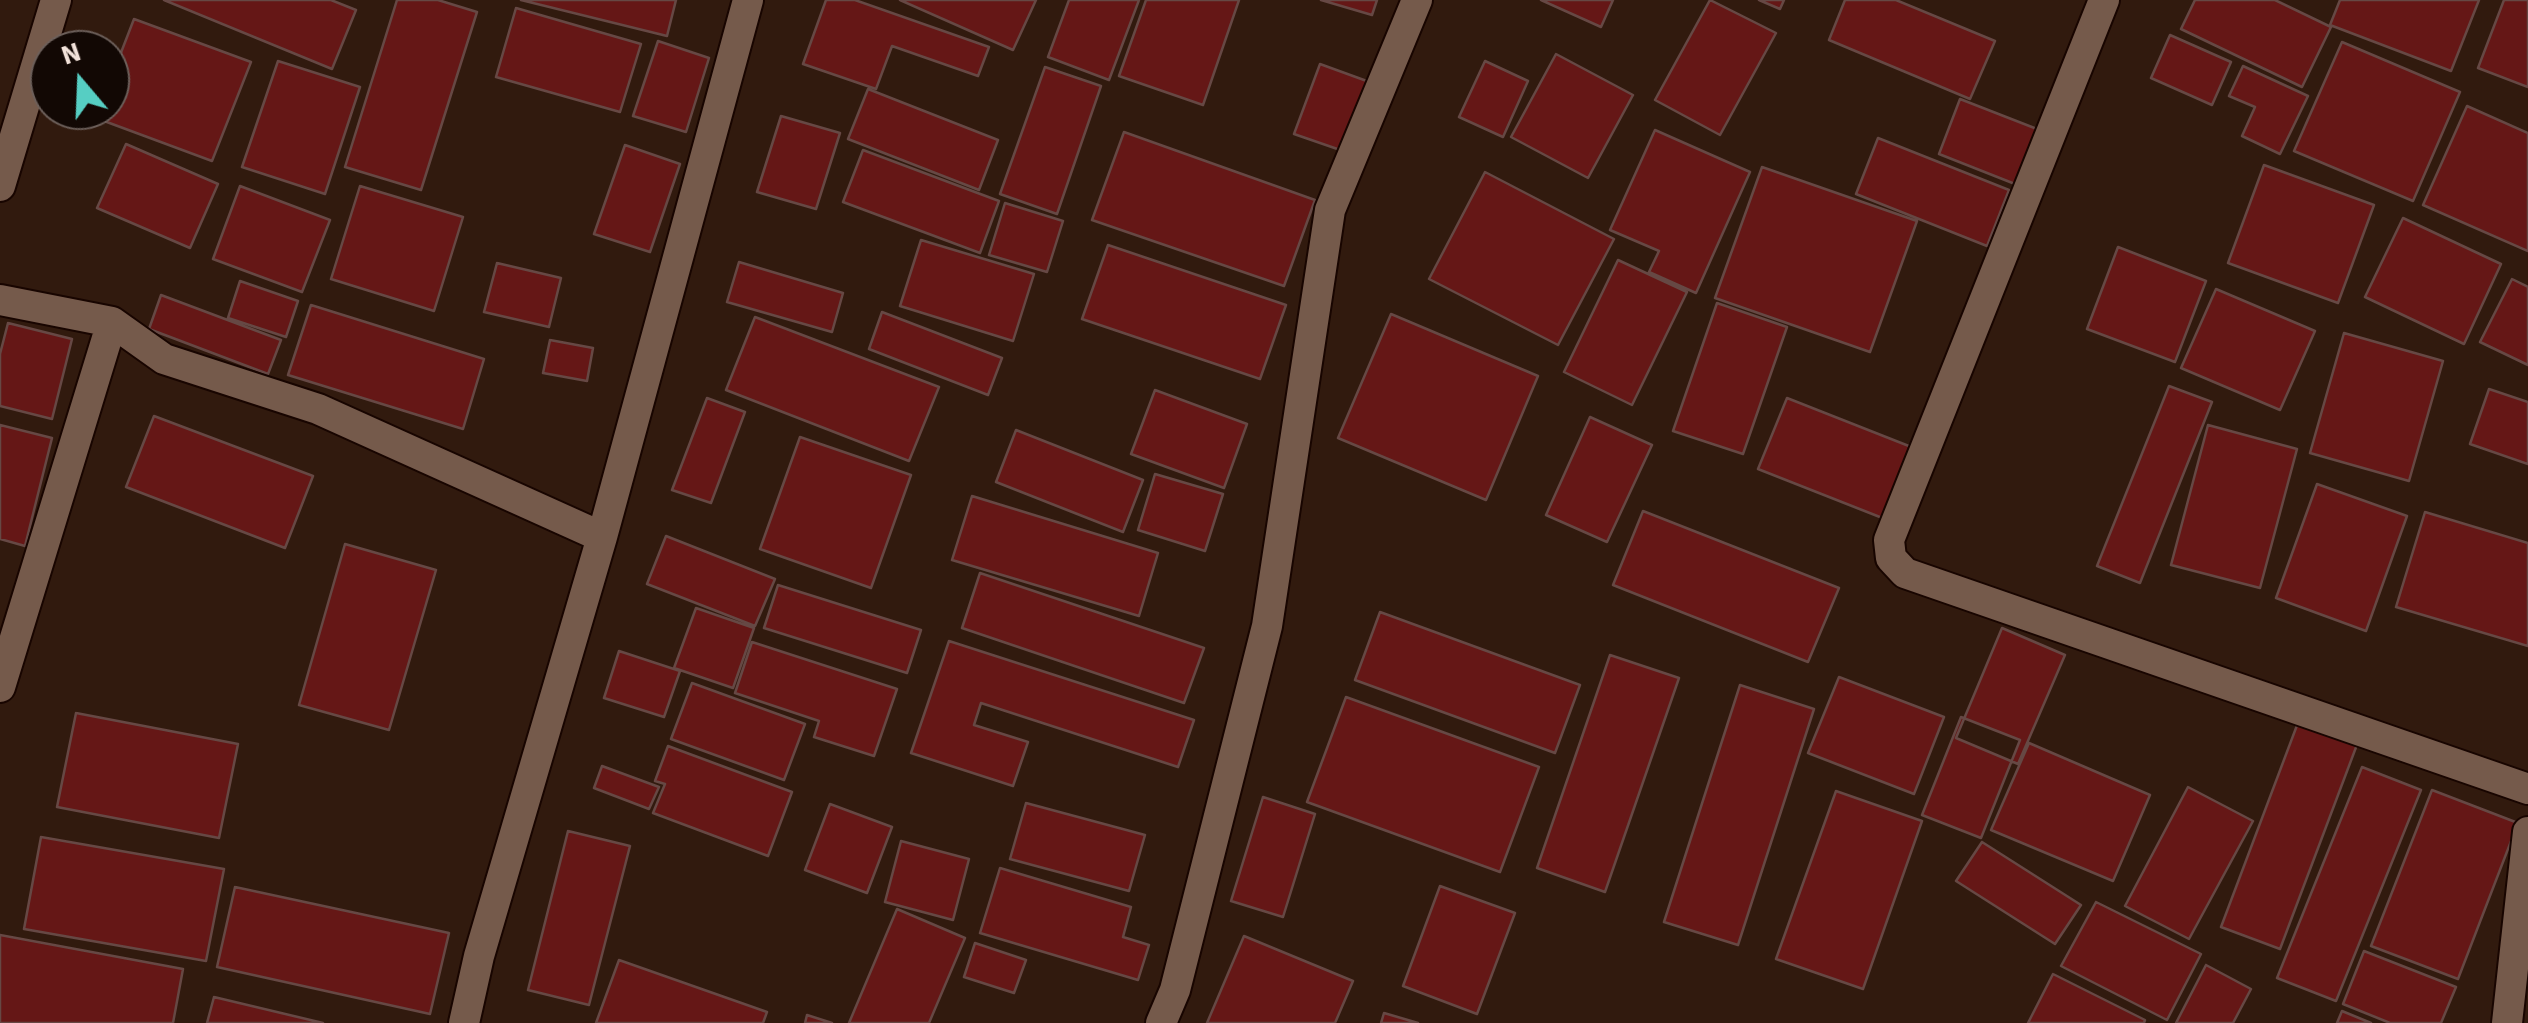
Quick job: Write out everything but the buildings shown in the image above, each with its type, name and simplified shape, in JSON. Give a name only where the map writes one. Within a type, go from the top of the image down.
[{"type":"street","points":[[0,186],[56,0]]},
{"type":"street","points":[[464,1023],[479,956],[602,537],[748,0]]},
{"type":"street","points":[[1161,1023],[1175,990],[1267,626],[1330,210],[1417,0]]},
{"type":"street","points":[[2104,0],[1889,540],[1891,558],[1905,573],[2528,789]]},
{"type":"street","points":[[0,300],[112,322],[164,359],[318,409],[602,537]]},
{"type":"street","points":[[0,687],[112,322]]},
{"type":"street","points":[[2507,1023],[2528,832]]}]
